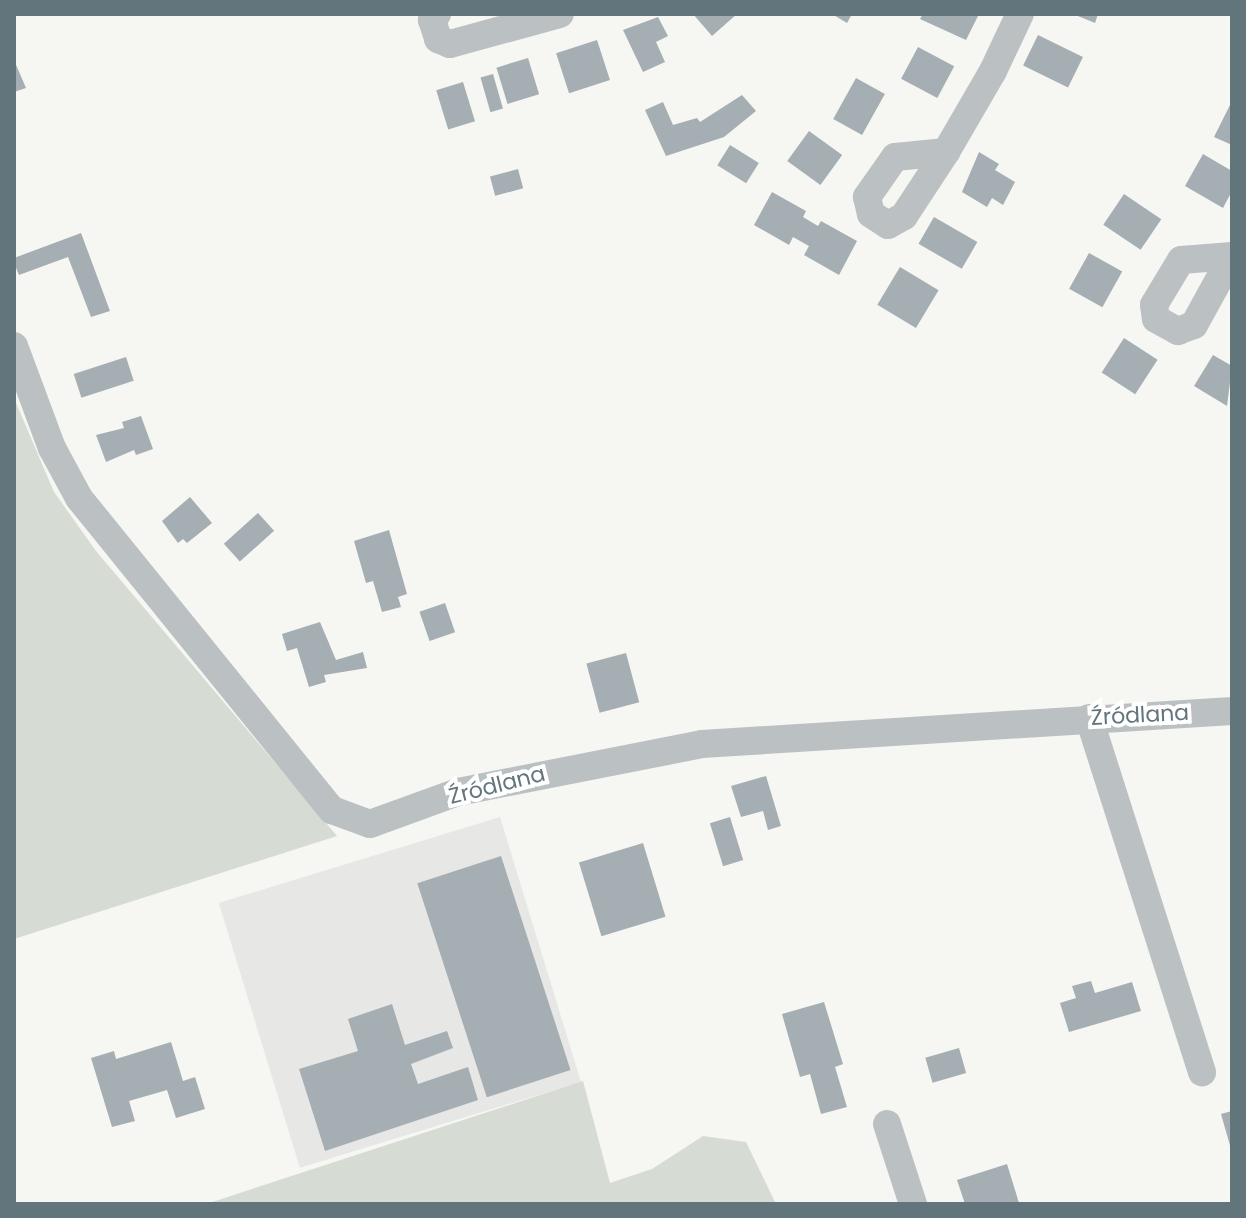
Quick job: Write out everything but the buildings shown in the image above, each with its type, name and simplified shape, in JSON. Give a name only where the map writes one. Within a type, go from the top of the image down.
[{"type":"street","points":[[437,14],[432,20],[438,39],[450,44],[560,14]]},
{"type":"street","points":[[946,152],[1020,14]]},
{"type":"street","name":"Źródlana","points":[[14,346],[52,448],[79,498],[332,810],[370,824],[458,792],[702,744],[1232,711]]},
{"type":"street","points":[[1089,718],[1202,1072]]},
{"type":"street","points":[[887,1124],[913,1204]]},
{"type":"shaded area","points":[[14,398],[54,492],[96,551],[337,836],[14,939]]},
{"type":"shaded area","points":[[500,817],[581,1082],[300,1168],[219,903]]},
{"type":"shaded area","points":[[583,1081],[610,1183],[652,1169],[703,1136],[746,1142],[776,1204],[206,1204]]}]
